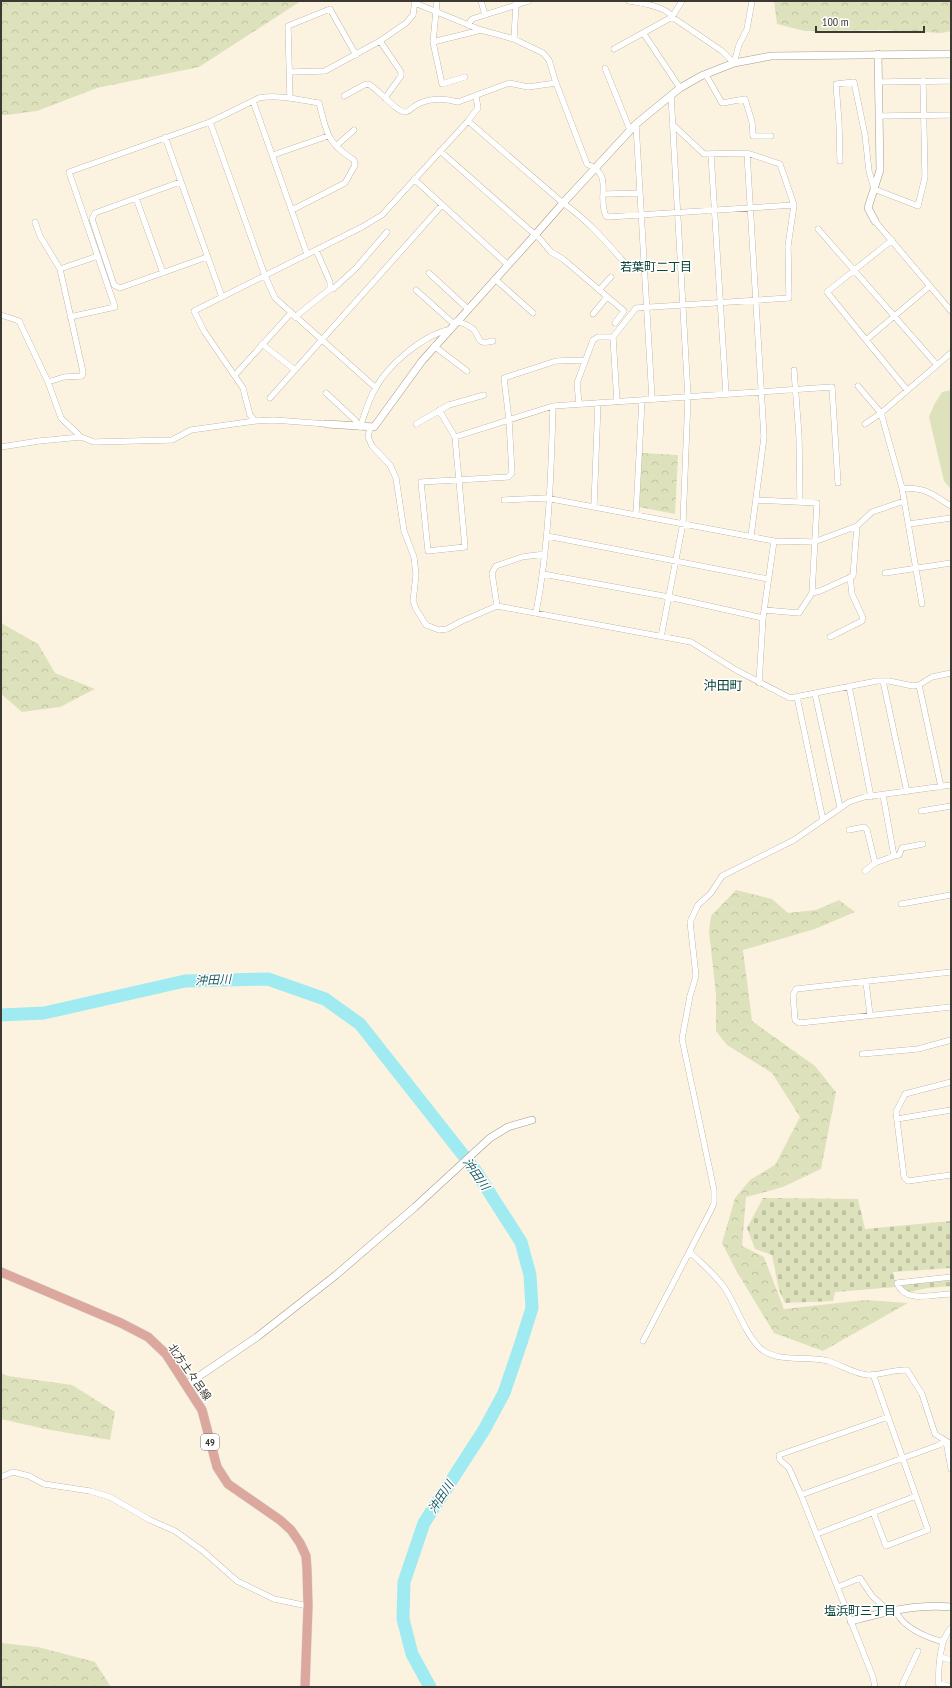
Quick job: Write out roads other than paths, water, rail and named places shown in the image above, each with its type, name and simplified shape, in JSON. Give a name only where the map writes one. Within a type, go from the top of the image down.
[{"type":"main road","name":"北方土々呂線","points":[[1,1272],[148,1337],[166,1354],[202,1410],[217,1467],[228,1484],[292,1530],[306,1556],[308,1570],[308,1606],[305,1687]]},
{"type":"street","points":[[437,1],[434,42],[442,84],[466,77]]},
{"type":"street","points":[[481,1],[485,15]]},
{"type":"street","points":[[468,25],[472,19],[516,3],[529,1]]},
{"type":"street","points":[[629,1],[665,10],[671,14],[672,17],[722,51],[734,63]]},
{"type":"street","points":[[614,49],[644,34],[672,17],[682,1]]},
{"type":"street","points":[[734,63],[739,45],[746,30],[752,1]]},
{"type":"street","points":[[291,72],[325,71],[356,55],[406,23],[412,16],[415,2],[481,30],[514,39],[542,53],[549,60],[556,83],[587,164],[595,167],[602,175],[606,216],[794,206]]},
{"type":"street","points":[[514,39],[516,3]]},
{"type":"street","points":[[290,98],[291,72],[288,26],[330,9],[356,55]]},
{"type":"street","points":[[434,42],[481,30]]},
{"type":"street","points":[[644,34],[680,88]]},
{"type":"street","points":[[380,41],[401,72],[401,76],[385,98]]},
{"type":"street","points":[[878,54],[880,170],[868,208],[875,221],[930,286],[949,304],[951,311]]},
{"type":"street","points":[[1,315],[19,321],[48,382],[61,418],[81,437],[94,442],[172,440],[191,430],[255,421],[274,420],[370,428],[374,427],[410,376],[434,346],[536,235],[595,167],[636,124],[680,88],[706,74],[734,63],[771,56],[951,54]]},
{"type":"street","points":[[605,68],[630,130]]},
{"type":"street","points":[[706,74],[722,103],[745,99],[752,122],[753,136],[771,136]]},
{"type":"street","points":[[874,189],[918,206],[925,177],[923,81]]},
{"type":"street","points":[[879,82],[951,81]]},
{"type":"street","points":[[840,161],[840,123],[836,84],[854,82],[865,135],[869,171],[874,189]]},
{"type":"street","points":[[344,96],[368,84],[406,112],[417,104],[434,99],[458,102],[508,83],[528,87],[556,83]]},
{"type":"street","points":[[661,637],[682,523],[688,397],[671,95]]},
{"type":"street","points":[[255,421],[250,415],[243,388],[204,332],[194,311],[362,227],[382,215],[468,121],[478,108],[476,96]]},
{"type":"street","points":[[70,317],[116,307],[69,172],[210,122],[253,101],[265,97],[290,98],[319,103],[328,136],[340,152],[354,160],[356,165],[345,183],[292,210]]},
{"type":"street","points":[[253,101],[308,254]]},
{"type":"street","points":[[880,116],[951,115]]},
{"type":"street","points":[[468,121],[594,228],[629,268]]},
{"type":"street","points":[[210,122],[265,276],[275,298],[376,388]]},
{"type":"street","points":[[636,124],[652,399]]},
{"type":"street","points":[[617,402],[613,337],[636,308],[789,298],[788,246],[794,206],[780,164],[747,153],[704,154],[699,151],[672,124]]},
{"type":"street","points":[[336,146],[354,130]]},
{"type":"street","points":[[273,155],[328,136]]},
{"type":"street","points":[[165,137],[222,297]]},
{"type":"street","points":[[440,151],[536,235],[551,252],[563,259],[624,311],[615,323]]},
{"type":"street","points":[[747,153],[764,437],[751,536]]},
{"type":"street","points":[[711,154],[726,394]]},
{"type":"street","points":[[414,179],[508,264]]},
{"type":"street","points":[[180,182],[95,213],[92,219],[114,285],[120,288],[207,258]]},
{"type":"street","points":[[607,194],[640,193]]},
{"type":"street","points":[[136,198],[163,273]]},
{"type":"street","points":[[270,398],[442,205]]},
{"type":"street","points":[[35,222],[40,236],[60,269],[83,372],[82,376],[64,377],[48,382]]},
{"type":"street","points":[[818,230],[937,365]]},
{"type":"street","points":[[235,375],[262,344],[293,315],[330,289],[333,289],[356,268],[387,232]]},
{"type":"street","points":[[892,240],[827,292],[907,390]]},
{"type":"street","points":[[316,250],[330,282],[330,289]]},
{"type":"street","points":[[60,269],[98,256]]},
{"type":"street","points":[[429,273],[468,309]]},
{"type":"street","points":[[600,290],[611,277]]},
{"type":"street","points":[[495,279],[532,313]]},
{"type":"street","points":[[866,340],[930,286]]},
{"type":"street","points":[[416,290],[453,325]]},
{"type":"street","points":[[593,314],[607,297]]},
{"type":"street","points":[[360,427],[376,388],[396,362],[438,332],[453,325],[470,327],[474,330],[479,340],[483,342],[493,341]]},
{"type":"street","points":[[578,404],[578,383],[593,340],[598,337],[613,337]]},
{"type":"street","points":[[262,344],[295,370]]},
{"type":"street","points":[[434,346],[467,371]]},
{"type":"street","points":[[865,424],[881,413],[951,354]]},
{"type":"street","points":[[439,410],[455,437],[459,480],[465,547],[428,551],[421,482],[459,480],[508,477],[512,473],[509,420],[504,378],[556,361],[586,360]]},
{"type":"street","points":[[794,370],[800,502]]},
{"type":"street","points":[[858,386],[881,413],[902,488],[922,604]]},
{"type":"street","points":[[455,437],[553,406],[832,387],[838,483]]},
{"type":"street","points":[[326,393],[355,420],[360,427]]},
{"type":"street","points":[[416,424],[449,405],[484,394]]},
{"type":"street","points":[[636,514],[642,400]]},
{"type":"street","points":[[594,506],[598,403]]},
{"type":"street","points":[[536,613],[543,574],[547,536],[550,498],[553,406]]},
{"type":"street","points":[[370,428],[368,437],[372,446],[390,465],[396,478],[404,531],[414,563],[416,575],[413,601],[426,625],[439,630],[447,629],[497,606],[691,642],[759,683],[790,698],[883,681],[903,685],[919,685],[932,677],[951,673]]},
{"type":"street","points":[[1,447],[39,441],[81,437]]},
{"type":"street","points":[[902,488],[920,488],[926,490],[951,506]]},
{"type":"street","points":[[504,500],[550,498],[774,540],[814,542],[857,526],[872,512],[904,501]]},
{"type":"street","points":[[756,500],[816,503],[812,592],[799,613],[764,610]]},
{"type":"street","points":[[909,524],[951,518]]},
{"type":"street","points":[[812,592],[820,591],[853,576],[857,526]]},
{"type":"street","points":[[547,536],[676,560],[768,580]]},
{"type":"street","points":[[759,683],[763,618],[774,540]]},
{"type":"street","points":[[497,606],[492,573],[496,566],[522,557],[545,554]]},
{"type":"street","points":[[885,573],[951,563]]},
{"type":"street","points":[[543,574],[669,597],[763,618]]},
{"type":"street","points":[[830,637],[862,621],[863,618],[852,594],[850,577]]},
{"type":"street","points":[[883,681],[907,792]]},
{"type":"street","points":[[919,685],[941,787]]},
{"type":"street","points":[[849,686],[871,796]]},
{"type":"street","points":[[816,694],[840,807]]},
{"type":"street","points":[[797,697],[823,820]]},
{"type":"street","points":[[643,1341],[711,1210],[715,1197],[682,1038],[690,996],[696,976],[690,922],[691,917],[698,905],[711,893],[722,876],[794,840],[848,802],[864,797],[951,785]]},
{"type":"street","points":[[883,795],[894,856]]},
{"type":"street","points":[[921,811],[951,806]]},
{"type":"street","points":[[849,830],[864,827],[867,830],[875,863]]},
{"type":"street","points":[[865,871],[875,863],[899,855],[902,848],[923,844]]},
{"type":"street","points":[[901,904],[951,895]]},
{"type":"street","points":[[951,972],[796,989],[793,995],[795,1020],[799,1023],[951,1007]]},
{"type":"street","points":[[866,982],[870,1015]]},
{"type":"street","points":[[862,1054],[918,1049],[951,1040]]},
{"type":"street","points":[[951,1082],[905,1094],[896,1112],[904,1177],[908,1181],[951,1175]]},
{"type":"street","points":[[896,1119],[951,1110]]},
{"type":"street","points":[[186,1385],[257,1337],[336,1275],[415,1208],[487,1140],[508,1128],[532,1120]]},
{"type":"street","points":[[690,1252],[725,1289],[739,1316],[760,1347],[772,1354],[790,1358],[810,1358],[827,1361],[863,1374],[873,1374],[898,1369],[907,1370],[922,1394],[935,1434],[948,1443],[951,1469]]},
{"type":"street","points":[[951,1277],[897,1283],[899,1290],[909,1295],[930,1296],[951,1294]]},
{"type":"street","points":[[873,1374],[928,1530],[886,1546],[873,1512]]},
{"type":"street","points":[[875,1687],[873,1677],[801,1495],[789,1468],[780,1460],[779,1455],[888,1417]]},
{"type":"street","points":[[801,1495],[948,1443]]},
{"type":"street","points":[[1,1477],[13,1472],[29,1476],[44,1484],[90,1491],[110,1497],[150,1520],[175,1531],[203,1550],[237,1580],[274,1599],[308,1606]]},
{"type":"street","points":[[817,1534],[916,1496]]},
{"type":"street","points":[[838,1588],[860,1578],[872,1596],[883,1606],[885,1612]]},
{"type":"street","points":[[851,1621],[895,1610],[926,1606],[951,1607]]},
{"type":"street","points":[[895,1610],[898,1617],[918,1632],[943,1642]]},
{"type":"street","points":[[951,1628],[943,1642],[938,1671],[938,1685],[951,1687]]},
{"type":"street","points":[[903,1687],[902,1685],[918,1651]]},
{"type":"street","points":[[941,1657],[951,1660]]},
{"type":"waterway","name":"沖田川","points":[[1,1015],[44,1013],[185,981],[268,979],[325,999],[360,1024],[475,1170],[521,1242],[530,1275],[532,1308],[504,1393],[484,1430],[424,1523],[404,1582],[403,1619],[412,1654],[430,1687]]},
{"type":"district","name":"若葉町二丁目","points":[[656,267]]},
{"type":"district","name":"沖田町","points":[[723,685]]},
{"type":"district","name":"塩浜町三丁目","points":[[860,1611]]}]
